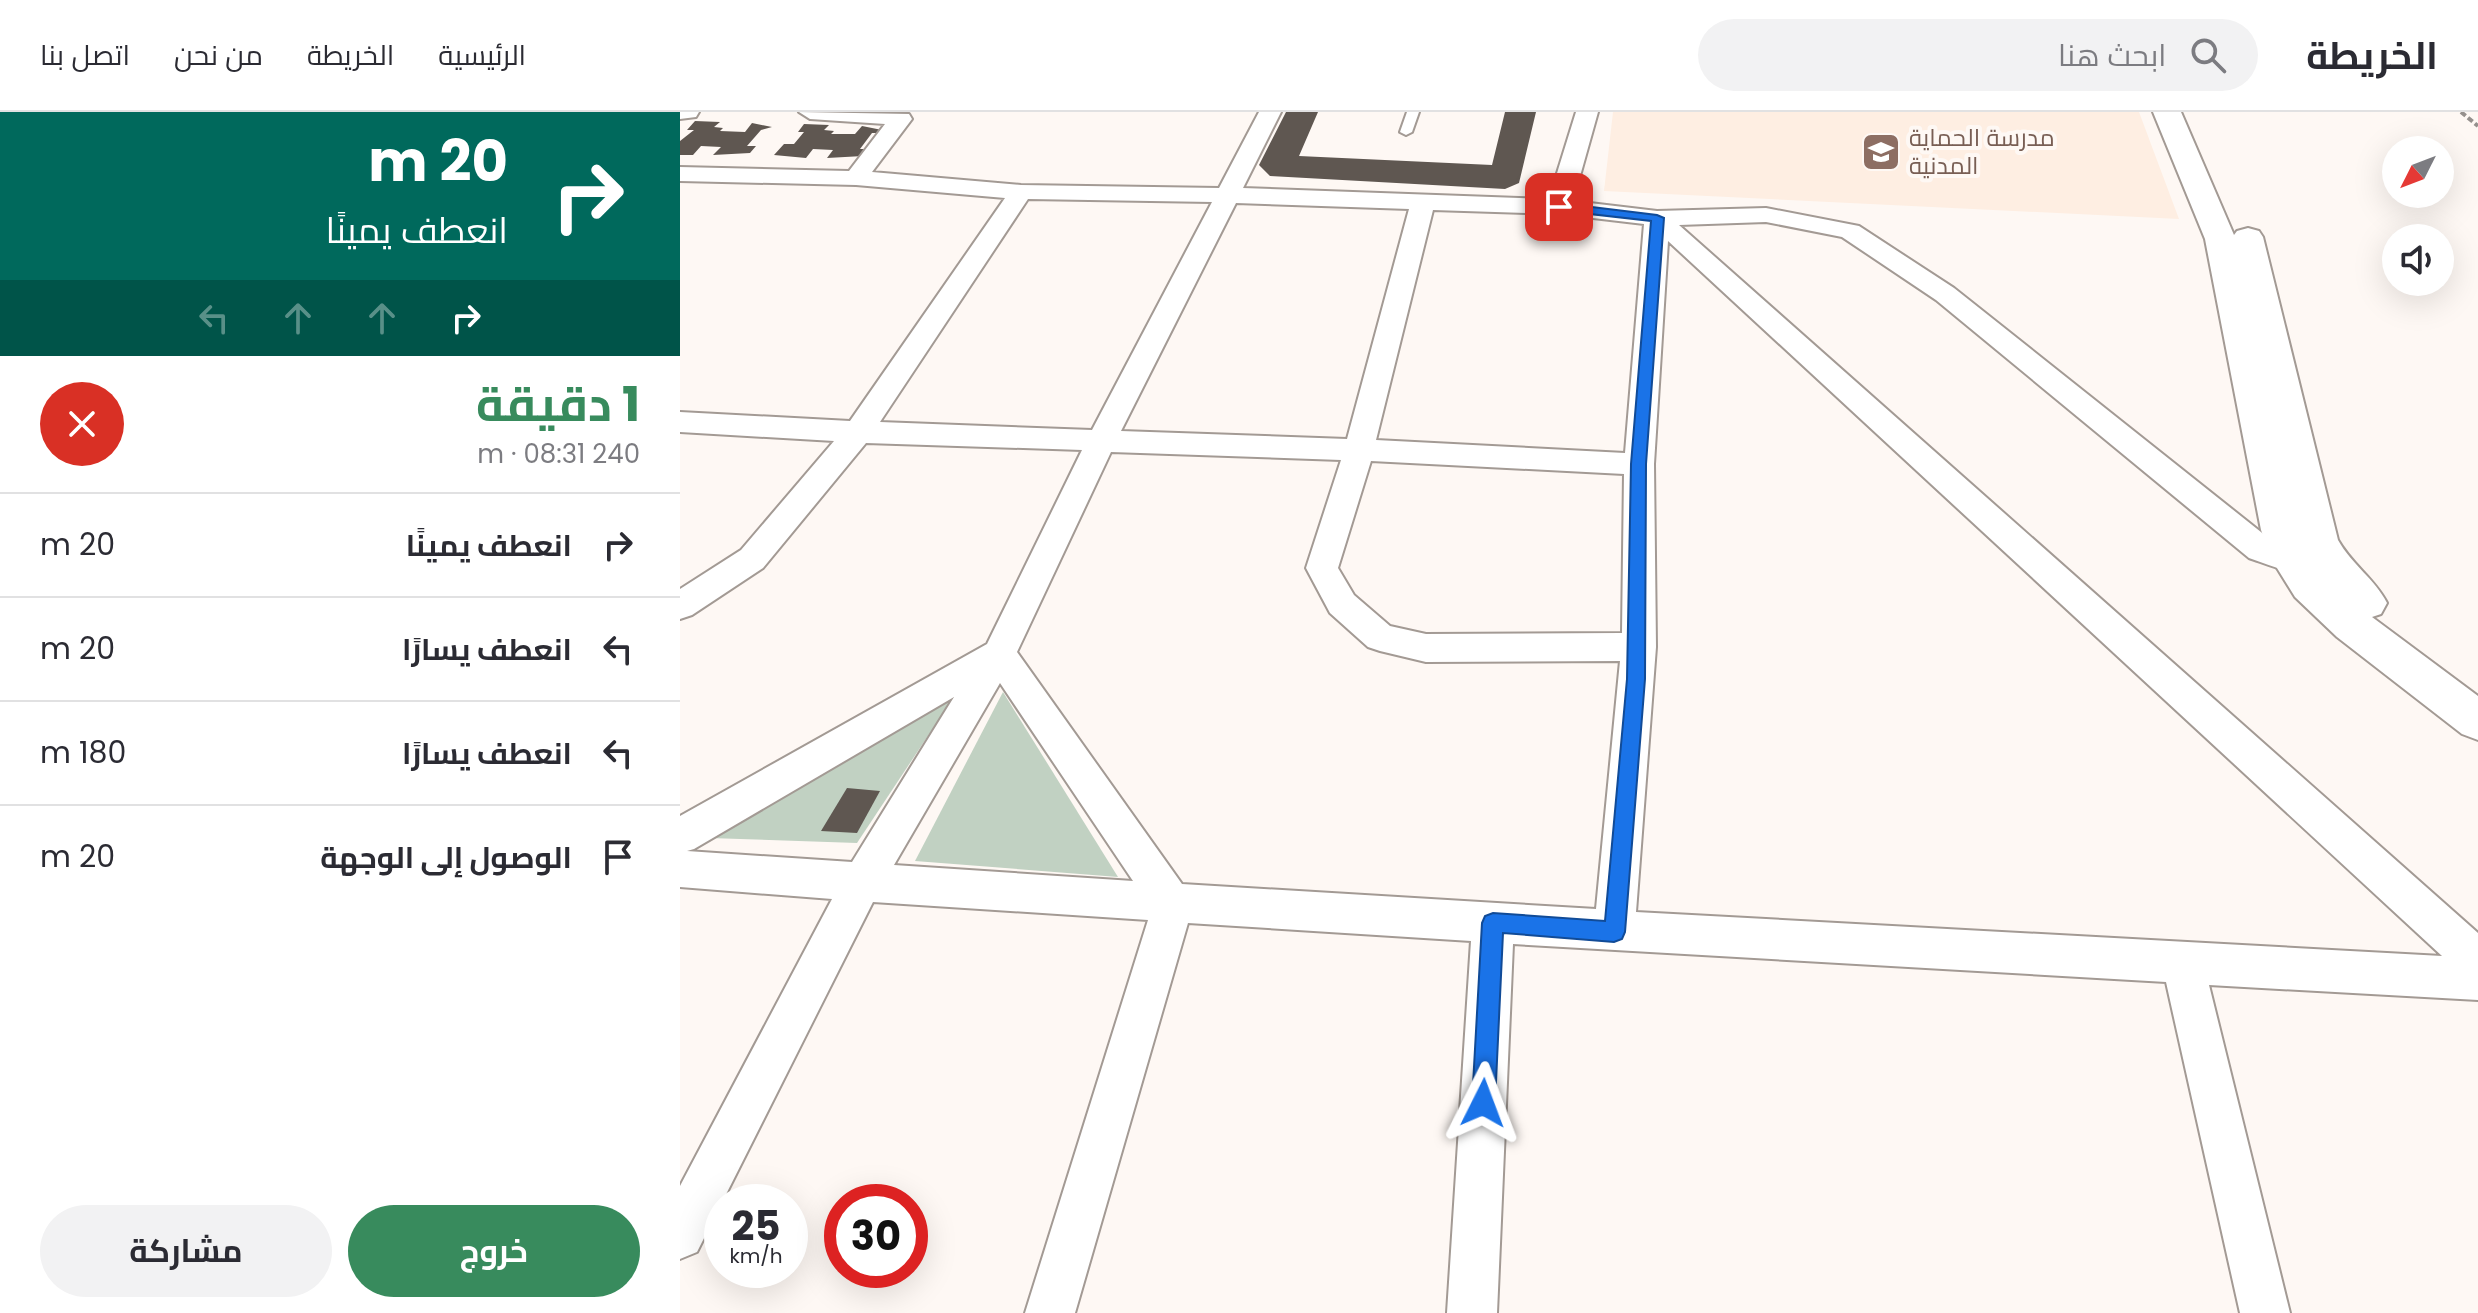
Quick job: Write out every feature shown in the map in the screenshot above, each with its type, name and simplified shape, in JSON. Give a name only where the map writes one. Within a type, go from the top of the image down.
[{"type":"street","points":[[680,112],[688,112]]},
{"type":"street","points":[[810,112],[901,119],[856,178]]},
{"type":"street","points":[[680,1235],[862,882],[999,654],[1101,441],[1270,112]]},
{"type":"street","points":[[1559,207],[1587,112]]},
{"type":"street","points":[[2167,112],[2220,239],[2280,530],[2292,560],[2309,586],[2352,625],[2478,721]]},
{"type":"street","points":[[2193,112],[2250,242],[2319,541],[2336,572],[2370,606],[2478,686]]},
{"type":"street","points":[[680,174],[856,178],[1021,192],[1227,195],[1559,207],[1657,218],[1766,215],[1850,231],[1945,294],[2260,549],[2292,560],[2329,561]]},
{"type":"street","points":[[680,606],[752,559],[858,432],[1021,192]]},
{"type":"street","points":[[1422,204],[1359,450],[1322,568],[1342,604],[1380,637],[1426,648],[1639,647]]},
{"type":"street","points":[[1614,932],[1639,647],[1639,464],[1657,218]]},
{"type":"street","points":[[1657,218],[2478,961]]},
{"type":"street","points":[[680,422],[1639,464]]},
{"type":"street","points":[[680,836],[999,654]]},
{"type":"street","points":[[999,654],[1173,905]]},
{"type":"street","points":[[680,869],[1173,905],[1614,932],[2478,979]]},
{"type":"street","points":[[1050,1313],[1173,905]]},
{"type":"street","points":[[1472,1313],[1493,923]]},
{"type":"street","points":[[2183,963],[2265,1313]]},
{"type":"lane","points":[[1406,132],[1413,112]]},
{"type":"path","points":[[2461,112],[2478,126]]},
{"type":"shaded area","name":"مدرسة الحماية المدنية","points":[[1613,112],[2139,112],[2179,219],[1604,191]]},
{"type":"green space","points":[[957,692],[857,843],[709,838]]},
{"type":"green space","points":[[1003,692],[1118,877],[915,861]]},
{"type":"building","points":[[1286,112],[1318,112],[1299,156],[1492,165],[1505,112],[1536,112],[1519,183],[1505,189],[1270,176],[1259,165]]},
{"type":"building","points":[[695,121],[720,122],[714,127],[723,128],[720,131],[745,132],[752,123],[772,127],[761,130],[747,146],[756,146],[750,153],[713,155],[721,147],[701,146],[693,155],[680,155],[680,141],[694,130],[687,130]]},
{"type":"building","points":[[804,124],[829,125],[824,130],[834,131],[831,134],[855,134],[862,126],[882,130],[872,133],[860,149],[868,149],[863,156],[827,158],[833,150],[813,149],[806,158],[774,155],[784,144],[794,144],[804,132],[798,132]]},
{"type":"building","points":[[847,788],[880,791],[857,833],[821,831]]},
{"type":"place","name":"مدرسة الحماية المدنية","points":[[1881,152]]},
{"type":"route","points":[[1483,1103],[1493,923],[1614,932],[1639,647],[1639,464],[1657,218],[1559,207]]}]
